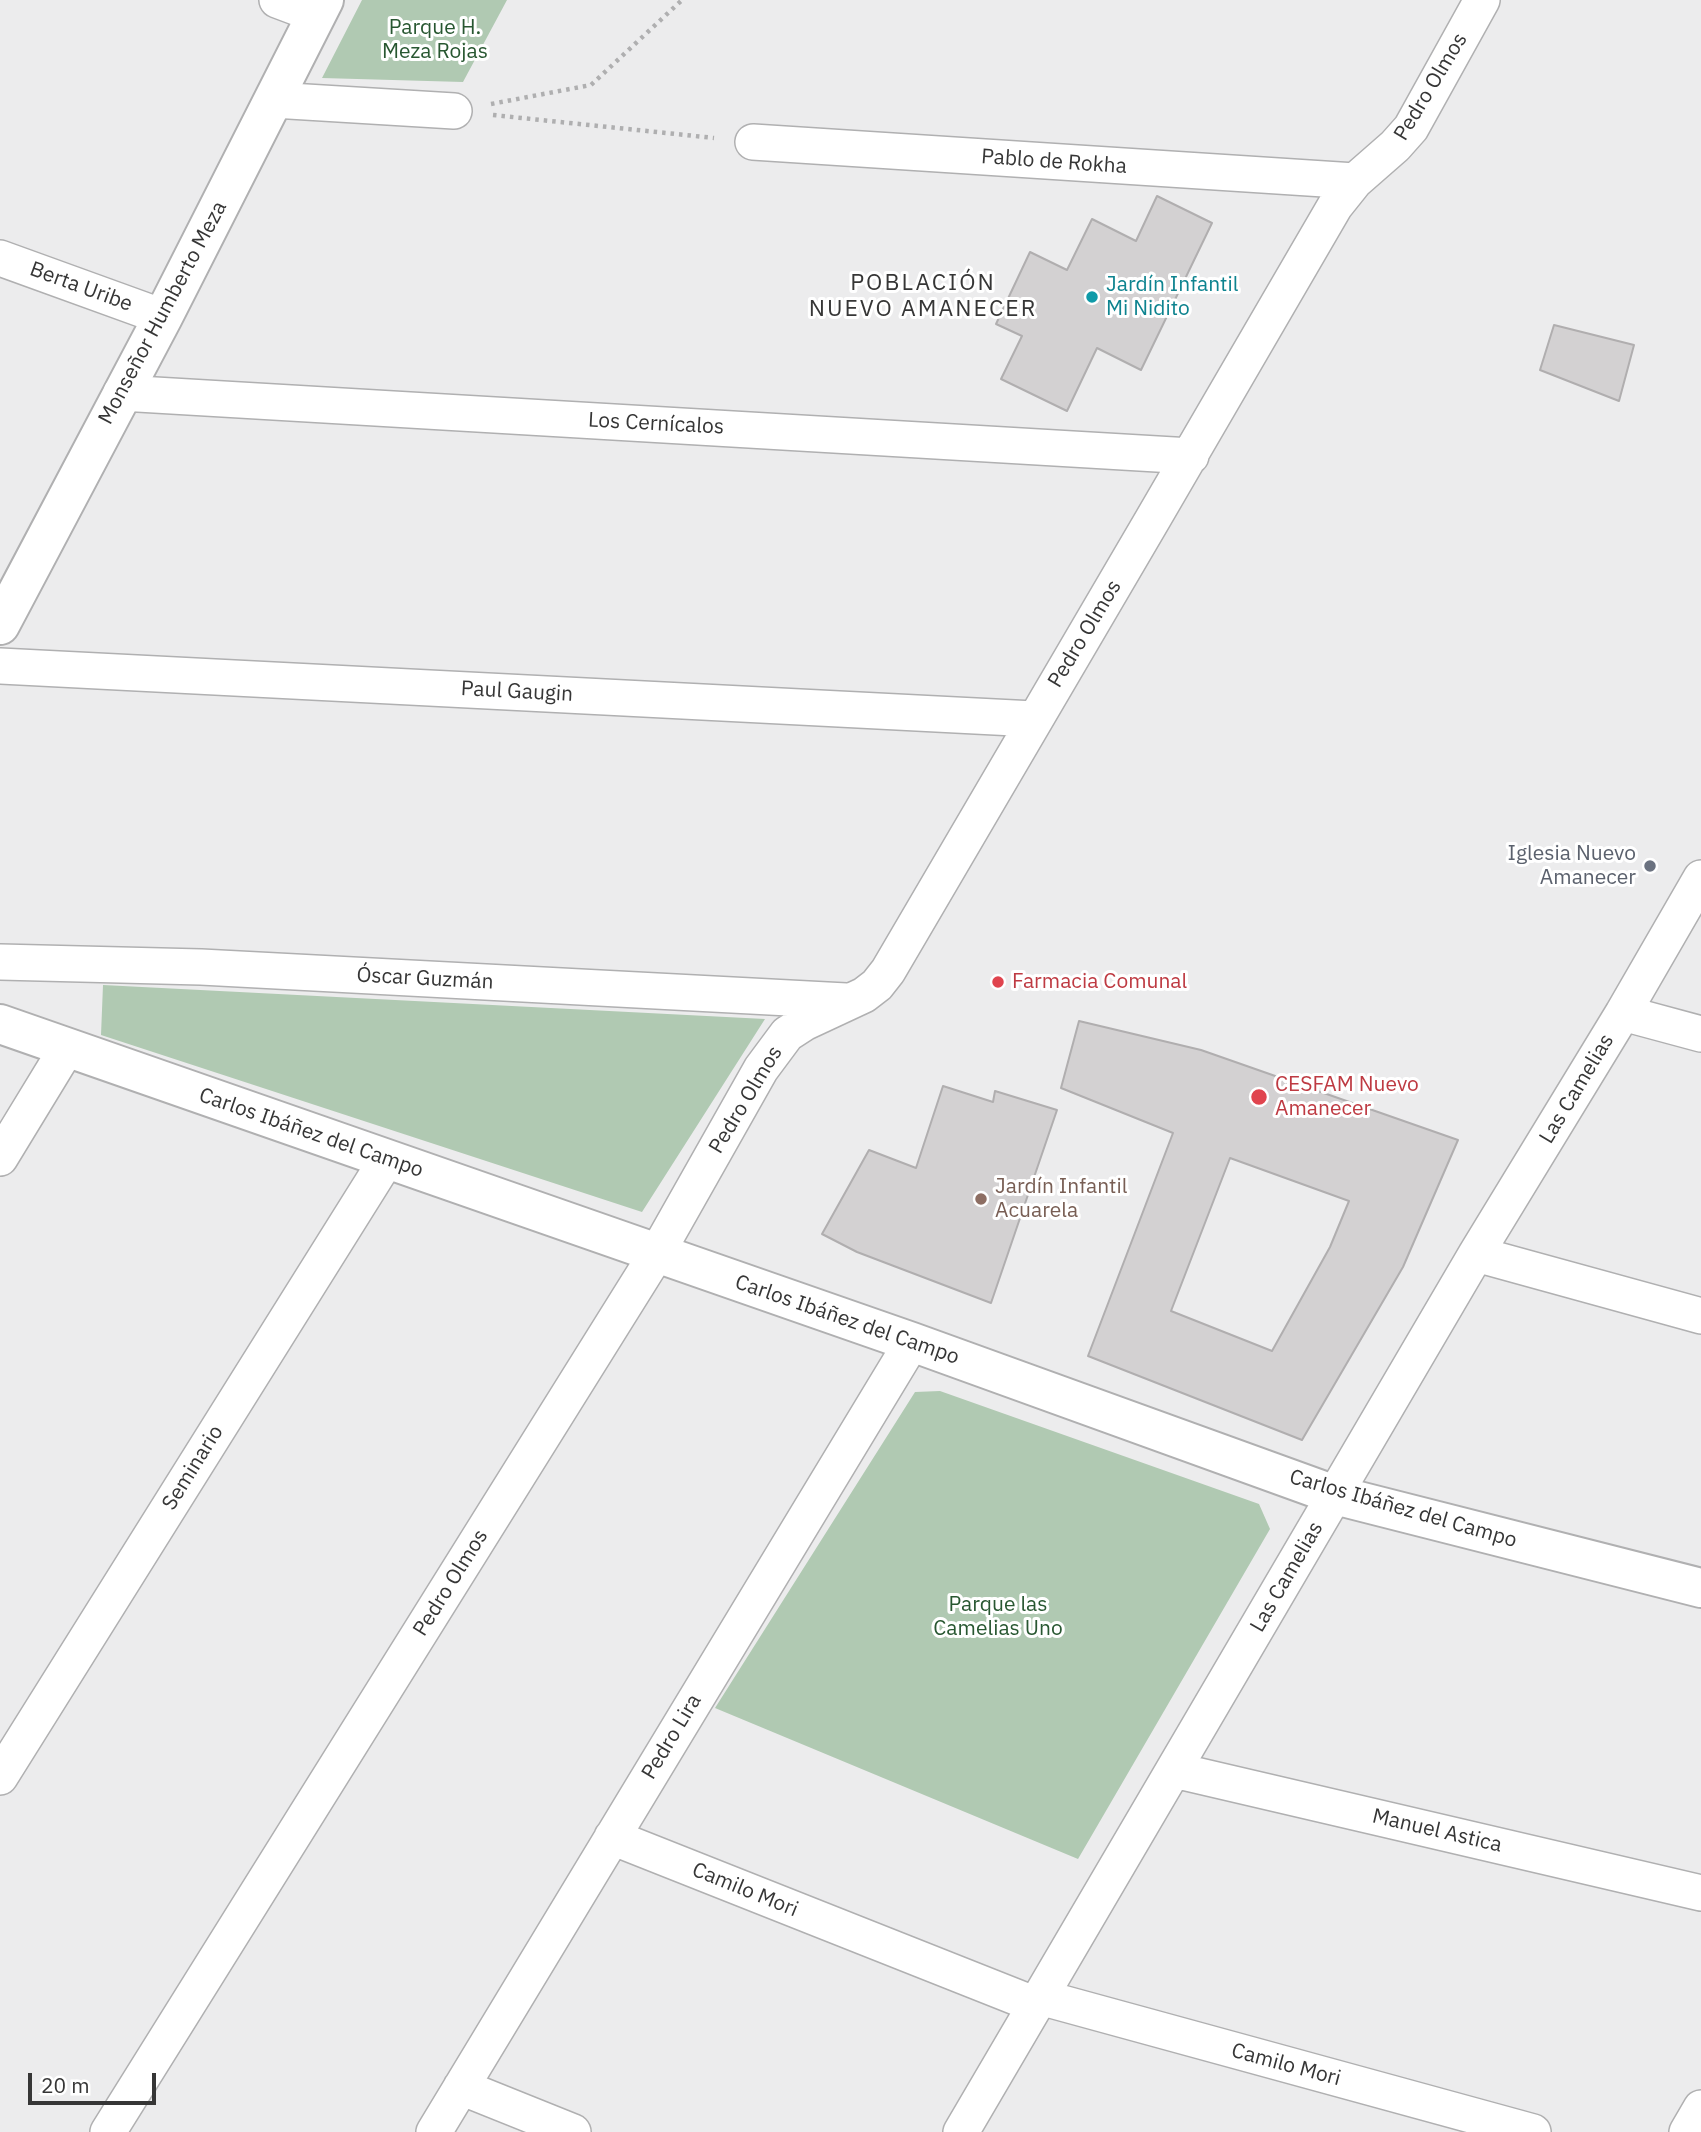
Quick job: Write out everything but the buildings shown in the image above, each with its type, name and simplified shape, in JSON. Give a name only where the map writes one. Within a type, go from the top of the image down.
[{"type":"street","points":[[276,0],[321,8]]},
{"type":"street","name":"Pedro Olmos","points":[[108,2132],[657,1253],[774,1051],[788,1034],[804,1023],[864,995],[877,985],[888,971],[1335,206],[1355,181],[1411,128],[1482,0]]},
{"type":"street","name":"Monseñor Humberto Meza","points":[[0,625],[163,317],[321,8]]},
{"type":"street","points":[[274,100],[454,111]]},
{"type":"street","name":"Pablo de Rokha","points":[[753,142],[1355,181]]},
{"type":"street","name":"Berta Uribe","points":[[0,258],[163,317]]},
{"type":"street","name":"Los Cernícalos","points":[[121,393],[1191,456]]},
{"type":"street","name":"Paul Gaugin","points":[[0,666],[1034,719]]},
{"type":"street","name":"Las Camelias","points":[[961,2132],[1476,1255],[1623,1013],[1701,878]]},
{"type":"street","name":"Óscar Guzmán","points":[[0,962],[201,967],[849,1002]]},
{"type":"street","points":[[1623,1013],[1701,1034]]},
{"type":"street","name":"Carlos Ibáñez del Campo","points":[[0,1024],[912,1342],[1335,1495],[1701,1588]]},
{"type":"street","points":[[0,1158],[67,1048]]},
{"type":"street","name":"Seminario","points":[[0,1777],[387,1159]]},
{"type":"street","points":[[1476,1255],[1701,1316]]},
{"type":"street","name":"Pedro Lira","points":[[433,2132],[912,1342]]},
{"type":"street","name":"Manuel Astica","points":[[1174,1770],[1701,1893]]},
{"type":"street","name":"Camilo Mori","points":[[612,1837],[1038,2001],[1533,2132]]},
{"type":"street","points":[[461,2087],[573,2132]]},
{"type":"street","points":[[1687,2132],[1701,2108]]},
{"type":"path","points":[[454,111],[591,85],[682,0]]},
{"type":"path","points":[[454,111],[753,142]]},
{"type":"green space","name":"Parque H. Meza Rojas","points":[[362,0],[507,0],[463,82],[322,78]]},
{"type":"green space","points":[[103,985],[765,1019],[642,1212],[101,1035]]},
{"type":"green space","name":"Parque las Camelias Uno","points":[[940,1391],[1259,1504],[1270,1529],[1078,1859],[715,1708],[915,1392]]},
{"type":"place","name":"Jardín Infantil Mi Nidito","points":[[1092,297]]},
{"type":"place","name":"Iglesia Nuevo Amanecer","points":[[1650,866]]},
{"type":"place","name":"Farmacia Comunal","points":[[998,982]]},
{"type":"place","name":"CESFAM Nuevo Amanecer","points":[[1259,1097]]},
{"type":"place","name":"Jardín Infantil Acuarela","points":[[981,1199]]},
{"type":"district","name":"POBLACIÓN NUEVO AMANECER","points":[[923,296]]}]
